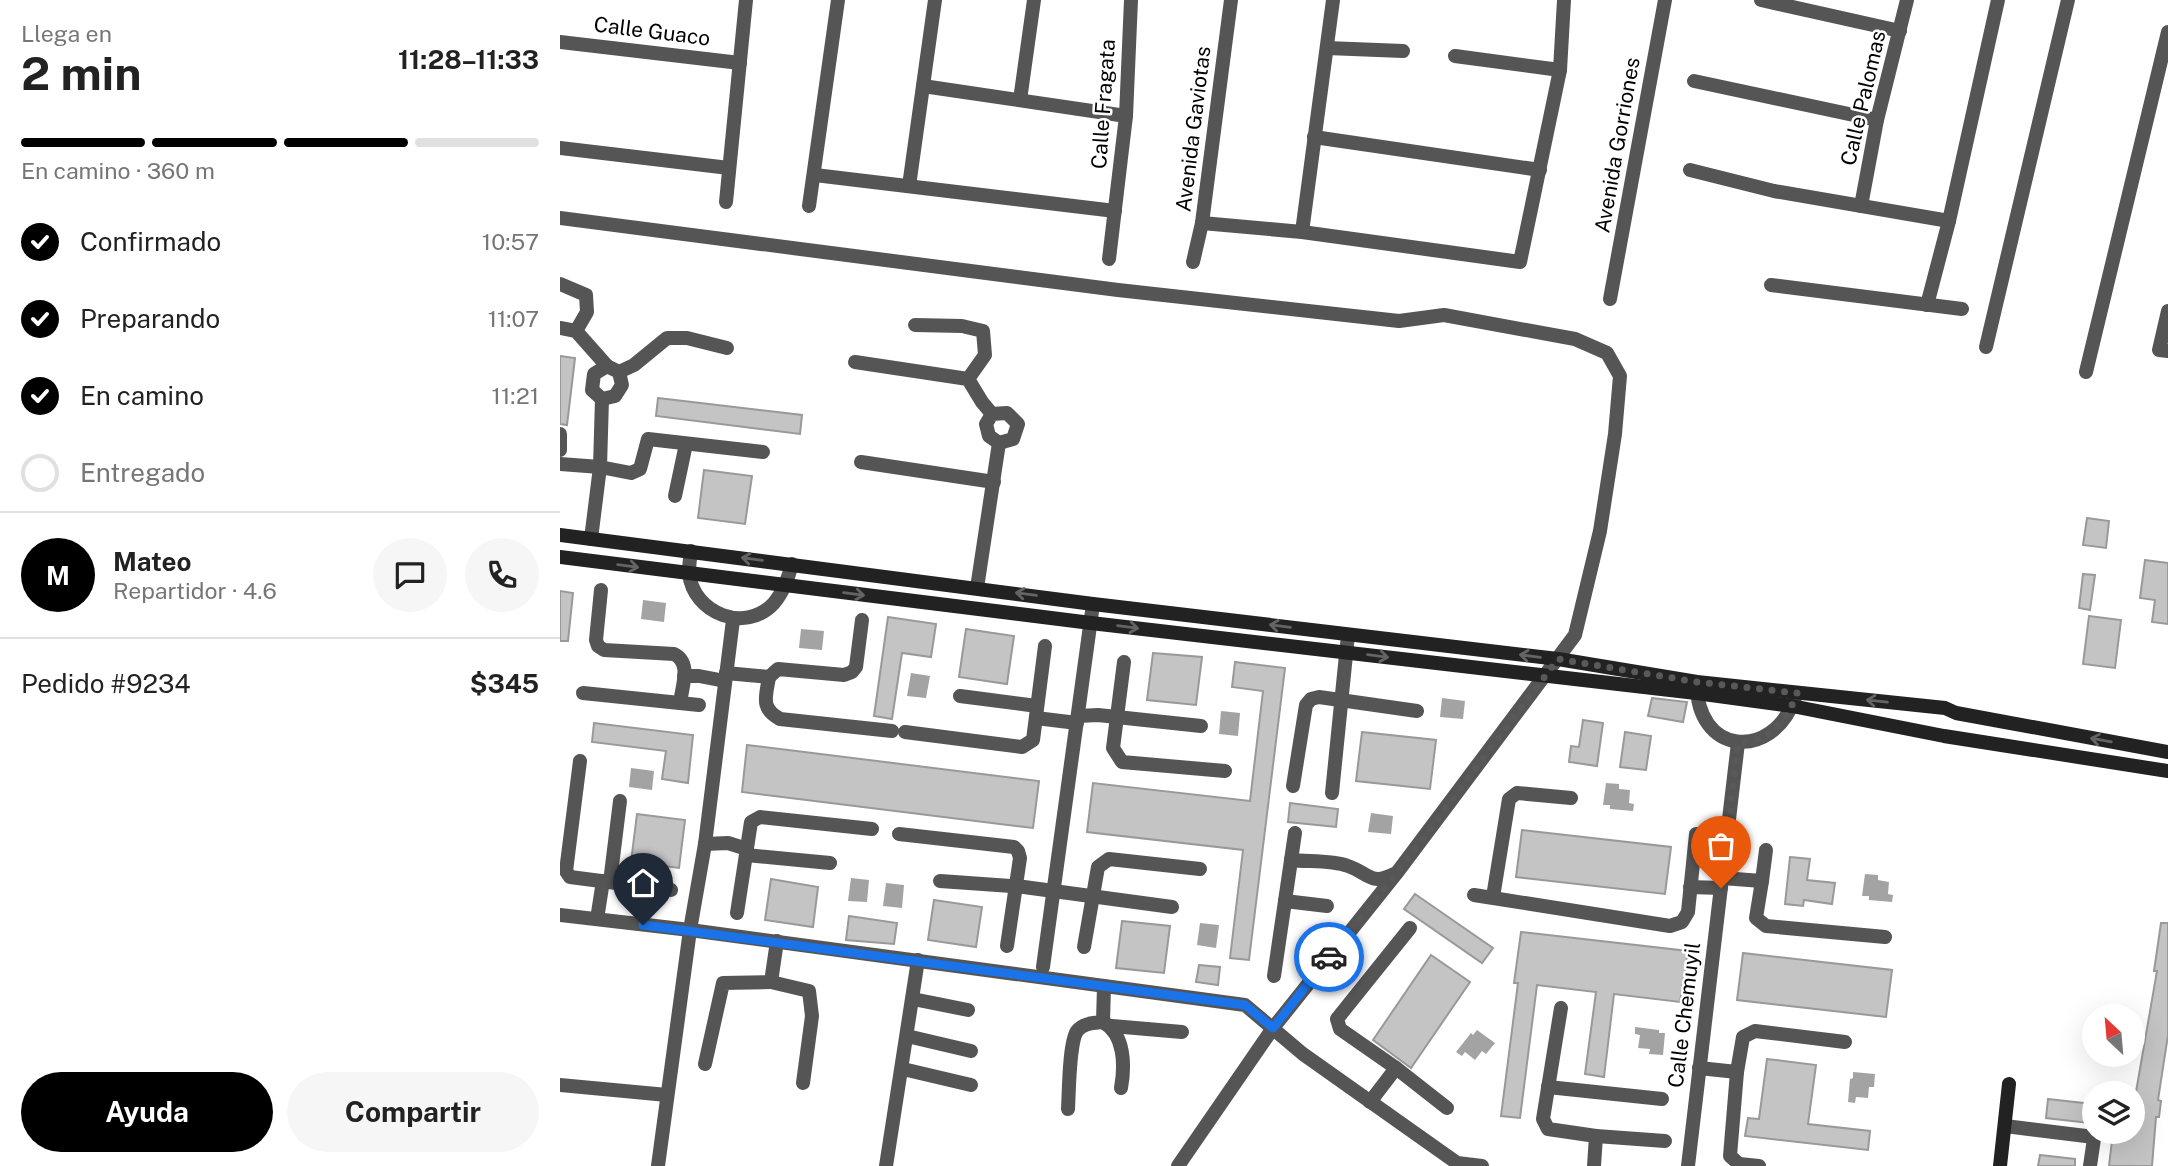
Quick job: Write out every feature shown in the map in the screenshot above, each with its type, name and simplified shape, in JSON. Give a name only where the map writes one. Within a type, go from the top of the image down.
[{"type":"main road","points":[[560,535],[1093,604],[1558,659],[1696,688]]},
{"type":"main road","points":[[560,557],[1544,676],[1696,688],[1795,700],[1945,708],[1955,713],[2168,752]]},
{"type":"main road","points":[[1795,700],[1944,736],[2168,771]]},
{"type":"main road","points":[[2000,1166],[2009,1084]]},
{"type":"street","points":[[726,202],[746,0]]},
{"type":"street","points":[[809,206],[838,0]]},
{"type":"street","points":[[909,186],[935,0]]},
{"type":"street","points":[[1020,100],[1034,0]]},
{"type":"street","name":"Calle Fragata","points":[[1109,259],[1126,116],[1131,0]]},
{"type":"street","name":"Avenida Gaviotas","points":[[1193,262],[1202,223],[1231,0]]},
{"type":"street","points":[[1302,232],[1333,0]]},
{"type":"street","points":[[1202,223],[1302,232],[1520,262],[1560,71],[1564,0]]},
{"type":"street","name":"Avenida Gorriones","points":[[1610,299],[1665,0]]},
{"type":"street","points":[[1760,0],[1899,31]]},
{"type":"street","name":"Calle Palomas","points":[[1861,206],[1877,120],[1907,0]]},
{"type":"street","points":[[1927,305],[1949,221],[1998,0]]},
{"type":"street","points":[[1986,346],[2068,0]]},
{"type":"street","points":[[2086,372],[2168,32]]},
{"type":"street","name":"Calle Guaco","points":[[560,42],[740,63]]},
{"type":"street","points":[[1327,48],[1403,51]]},
{"type":"street","points":[[1455,56],[1560,71]]},
{"type":"street","points":[[1694,81],[1877,120]]},
{"type":"street","points":[[923,86],[1126,116]]},
{"type":"street","points":[[1314,137],[1540,170]]},
{"type":"street","points":[[560,148],[729,168]]},
{"type":"street","points":[[1690,170],[1774,191],[1949,221]]},
{"type":"street","points":[[815,175],[1115,211]]},
{"type":"street","points":[[560,218],[1132,292],[1399,321],[1444,316],[1575,339],[1607,353],[1620,376],[1615,434],[1600,531],[1576,635],[1396,874],[1273,1028],[1178,1166]]},
{"type":"street","points":[[560,285],[586,295],[587,312],[576,331]]},
{"type":"street","points":[[1771,285],[1962,309]]},
{"type":"street","points":[[2168,311],[2159,350],[2168,351]]},
{"type":"street","points":[[915,325],[962,326],[982,331],[985,355],[968,379]]},
{"type":"street","points":[[560,328],[576,331],[613,369],[622,385],[615,396],[602,399]]},
{"type":"street","points":[[592,539],[600,467],[602,399],[592,390],[594,374],[634,365],[667,338],[687,338],[727,348]]},
{"type":"street","points":[[855,362],[968,379]]},
{"type":"street","points":[[968,379],[992,414]]},
{"type":"street","points":[[992,414],[1007,413],[1018,424],[1013,439],[999,443]]},
{"type":"street","points":[[992,414],[986,425],[989,436],[999,443]]},
{"type":"street","points":[[560,434],[560,450]]},
{"type":"street","points":[[560,464],[631,473],[640,468],[648,439],[763,452]]},
{"type":"street","points":[[977,588],[999,443]]},
{"type":"street","points":[[675,496],[686,444]]},
{"type":"street","points":[[862,462],[994,482]]},
{"type":"street","points":[[691,551],[689,573],[693,586],[706,607],[733,620],[751,617],[772,605],[786,585],[792,564]]},
{"type":"street","points":[[601,590],[596,640],[598,646],[604,650],[674,654],[682,658],[691,676],[680,703]]},
{"type":"street","points":[[1043,967],[1093,604]]},
{"type":"street","points":[[658,1166],[690,930],[705,844],[733,620]]},
{"type":"street","points":[[862,620],[856,667],[852,672],[844,674],[778,669],[769,677],[765,704],[769,713],[780,719],[1022,747],[1033,740],[1045,646]]},
{"type":"street","points":[[1332,793],[1348,635]]},
{"type":"street","points":[[1124,662],[1113,748],[1122,762],[1225,771]]},
{"type":"street","points":[[691,676],[769,677]]},
{"type":"street","points":[[1696,688],[1702,716],[1710,727],[1721,736],[1738,743],[1772,733],[1782,724],[1795,700]]},
{"type":"street","points":[[583,693],[699,705]]},
{"type":"street","points":[[960,696],[1077,719],[1098,715],[1201,726]]},
{"type":"street","points":[[1293,786],[1306,705],[1311,699],[1319,697],[1418,711]]},
{"type":"street","name":"Calle Chemuyil","points":[[1688,1166],[1738,743]]},
{"type":"street","points":[[580,761],[566,871],[570,877],[605,887],[671,890]]},
{"type":"street","points":[[1493,897],[1508,799],[1517,793],[1571,798]]},
{"type":"street","points":[[597,919],[620,801]]},
{"type":"street","points":[[737,914],[751,822],[760,817],[872,829]]},
{"type":"street","points":[[1274,976],[1295,833]]},
{"type":"street","points":[[899,834],[1014,847],[1018,851],[1020,858],[1007,946]]},
{"type":"street","points":[[1474,895],[1670,926],[1682,922],[1688,912],[1696,834]]},
{"type":"street","points":[[705,844],[728,843],[746,852],[830,863]]},
{"type":"street","points":[[1766,850],[1755,918],[1766,926],[1885,937]]},
{"type":"street","points":[[1084,947],[1098,867],[1109,859],[1200,869]]},
{"type":"street","points":[[1291,860],[1348,866],[1381,881],[1396,874]]},
{"type":"street","points":[[940,881],[1015,887],[1172,907]]},
{"type":"street","points":[[1690,887],[1762,881]]},
{"type":"street","points":[[1285,901],[1326,906]]},
{"type":"street","points":[[560,915],[777,941],[1245,1005],[1303,1054],[1457,1163],[1482,1166]]},
{"type":"street","points":[[1410,928],[1337,1019],[1340,1029],[1447,1108]]},
{"type":"street","points":[[771,982],[777,941]]},
{"type":"street","points":[[886,1166],[918,960]]},
{"type":"street","points":[[705,1064],[723,983],[771,982],[809,991],[812,1016],[803,1083]]},
{"type":"street","points":[[1104,986],[1107,1024],[1122,1049],[1124,1072],[1121,1088]]},
{"type":"street","points":[[913,999],[968,1010]]},
{"type":"street","points":[[1561,1008],[1544,1125],[1548,1129],[1596,1136],[1665,1141]]},
{"type":"street","points":[[1068,1110],[1073,1048],[1077,1031],[1087,1024],[1182,1032]]},
{"type":"street","points":[[1759,1166],[1739,1164],[1730,1156],[1737,1072],[1743,1037],[1755,1031],[1845,1042]]},
{"type":"street","points":[[907,1036],[971,1051]]},
{"type":"street","points":[[1370,1102],[1396,1068]]},
{"type":"street","points":[[1699,1068],[1737,1072]]},
{"type":"street","points":[[903,1069],[971,1086]]},
{"type":"street","points":[[560,1085],[667,1095]]},
{"type":"street","points":[[1548,1087],[1662,1099]]},
{"type":"street","points":[[2005,1126],[2082,1134]]},
{"type":"street","points":[[1594,1166],[1596,1136]]},
{"type":"street","points":[[2090,1166],[2094,1144]]},
{"type":"shaded area","points":[[643,600],[666,603],[664,622],[641,619]]},
{"type":"shaded area","points":[[801,629],[824,631],[822,650],[799,648]]},
{"type":"shaded area","points":[[911,673],[930,676],[926,698],[907,696]]},
{"type":"shaded area","points":[[1442,698],[1465,701],[1463,719],[1440,717]]},
{"type":"shaded area","points":[[1221,711],[1240,713],[1238,736],[1219,734]]},
{"type":"shaded area","points":[[631,768],[654,771],[652,790],[629,787]]},
{"type":"shaded area","points":[[1606,783],[1619,784],[1619,789],[1630,790],[1629,803],[1634,804],[1633,811],[1610,809],[1610,805],[1603,805]]},
{"type":"shaded area","points":[[1371,813],[1393,816],[1391,834],[1368,832]]},
{"type":"shaded area","points":[[1865,874],[1878,875],[1878,880],[1889,882],[1888,894],[1893,895],[1892,902],[1869,900],[1869,896],[1862,896]]},
{"type":"shaded area","points":[[851,878],[869,880],[867,902],[848,901]]},
{"type":"shaded area","points":[[886,883],[904,885],[902,908],[883,906]]},
{"type":"shaded area","points":[[1200,923],[1219,925],[1216,948],[1197,945]]},
{"type":"shaded area","points":[[1635,1027],[1665,1033],[1663,1055],[1649,1054],[1650,1049],[1638,1048],[1640,1035],[1635,1034]]},
{"type":"shaded area","points":[[1477,1030],[1495,1043],[1486,1054],[1482,1051],[1475,1060],[1465,1052],[1462,1056],[1456,1052],[1471,1033],[1473,1035]]},
{"type":"shaded area","points":[[1853,1072],[1875,1074],[1874,1087],[1869,1087],[1868,1098],[1856,1097],[1855,1103],[1848,1102]]},
{"type":"building","points":[[560,356],[575,358],[567,425],[560,424]]},
{"type":"building","points":[[658,398],[802,415],[800,434],[656,416]]},
{"type":"building","points":[[704,470],[752,476],[745,524],[698,518]]},
{"type":"building","points":[[2087,518],[2109,521],[2106,548],[2083,545]]},
{"type":"building","points":[[2145,560],[2168,563],[2168,624],[2152,622],[2155,600],[2140,598]]},
{"type":"building","points":[[2083,574],[2095,575],[2090,610],[2079,608]]},
{"type":"building","points":[[560,591],[573,593],[568,641],[560,641]]},
{"type":"building","points":[[2089,616],[2121,620],[2115,668],[2083,664]]},
{"type":"building","points":[[888,617],[936,624],[931,657],[902,653],[892,719],[874,716]]},
{"type":"building","points":[[966,629],[1014,636],[1007,684],[959,677]]},
{"type":"building","points":[[1153,653],[1202,657],[1196,705],[1147,700]]},
{"type":"building","points":[[1235,662],[1285,668],[1249,960],[1230,958],[1243,850],[1087,832],[1093,783],[1250,801],[1263,691],[1232,687]]},
{"type":"building","points":[[1652,698],[1687,702],[1683,722],[1648,716]]},
{"type":"building","points":[[1583,720],[1603,723],[1597,766],[1569,762],[1571,746],[1579,747]]},
{"type":"building","points":[[594,723],[693,735],[688,783],[662,779],[666,751],[592,742]]},
{"type":"building","points":[[1362,732],[1436,740],[1430,789],[1356,781]]},
{"type":"building","points":[[1625,732],[1651,736],[1646,770],[1620,767]]},
{"type":"building","points":[[747,745],[1039,781],[1033,828],[742,792]]},
{"type":"building","points":[[1290,803],[1338,809],[1336,827],[1288,822]]},
{"type":"building","points":[[637,814],[685,820],[679,868],[631,862]]},
{"type":"building","points":[[1522,830],[1671,847],[1665,894],[1516,877]]},
{"type":"building","points":[[1790,857],[1810,859],[1807,880],[1835,883],[1832,904],[1804,900],[1803,906],[1785,904]]},
{"type":"building","points":[[771,879],[818,887],[813,927],[765,920]]},
{"type":"building","points":[[1415,894],[1493,948],[1482,963],[1404,909]]},
{"type":"building","points":[[934,900],[982,907],[976,947],[928,940]]},
{"type":"building","points":[[849,916],[897,923],[894,944],[846,940]]},
{"type":"building","points":[[1122,921],[1170,926],[1164,973],[1116,968]]},
{"type":"building","points":[[2161,923],[2168,923],[2168,1035],[2152,1166],[2109,1166],[2112,1144],[2145,1144],[2145,1081],[2138,1081],[2140,1068],[2146,1068],[2146,1034],[2157,971],[2154,971]]},
{"type":"building","points":[[1521,932],[1688,951],[1680,1002],[1614,994],[1604,1077],[1585,1074],[1596,992],[1537,985],[1520,1118],[1501,1116],[1518,983],[1514,983]]},
{"type":"building","points":[[1743,953],[1892,970],[1886,1017],[1737,1000]]},
{"type":"building","points":[[1431,955],[1470,982],[1411,1068],[1373,1040]]},
{"type":"building","points":[[1199,965],[1220,967],[1218,985],[1196,982]]},
{"type":"building","points":[[1767,1059],[1816,1065],[1808,1124],[1870,1131],[1868,1150],[1745,1136],[1748,1118],[1759,1119]]},
{"type":"building","points":[[2048,1099],[2082,1103],[2082,1122],[2046,1118]]},
{"type":"building","points":[[2040,1155],[2075,1159],[2075,1166],[2038,1166]]},
{"type":"way so far","points":[[1329,957],[1396,874],[1558,659],[1697,682],[1797,693],[1782,724],[1772,733],[1747,743],[1738,743],[1721,888]]},
{"type":"route","points":[[643,925],[1245,1005],[1273,1028],[1329,957]]}]
